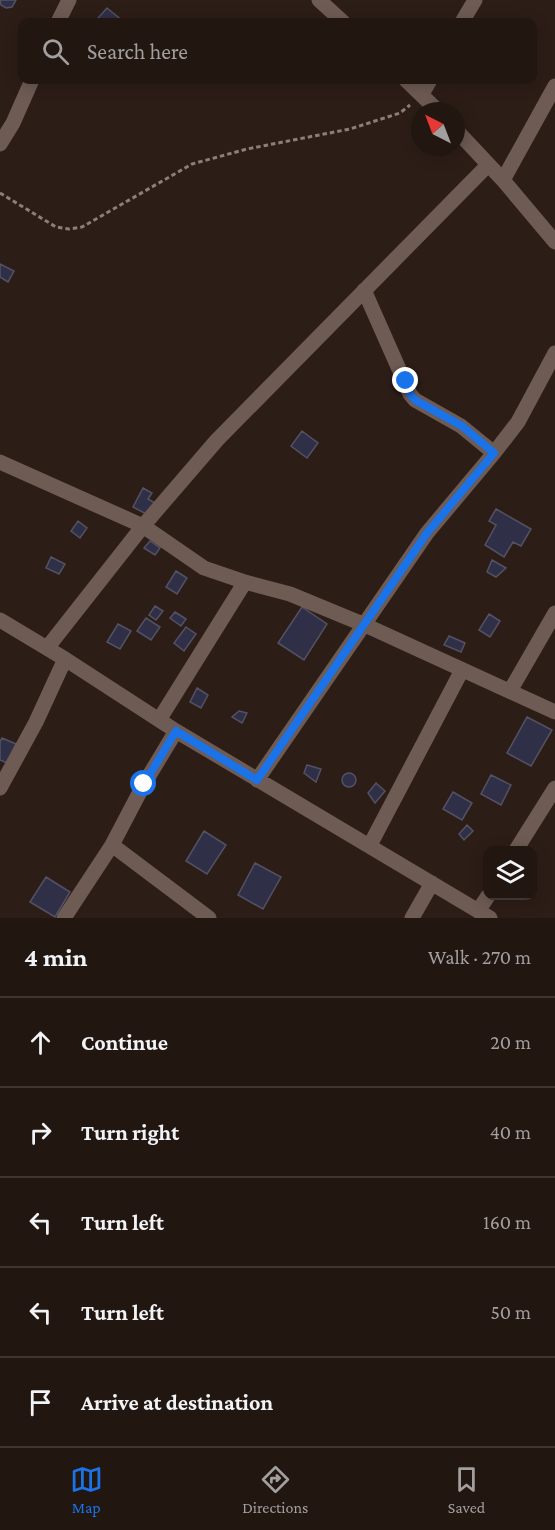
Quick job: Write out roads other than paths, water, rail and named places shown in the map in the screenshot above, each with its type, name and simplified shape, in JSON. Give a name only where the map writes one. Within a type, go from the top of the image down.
[{"type":"street","points":[[59,18],[69,0]]},
{"type":"street","points":[[464,18],[475,0]]},
{"type":"street","points":[[320,1],[339,18]]},
{"type":"street","points":[[0,144],[14,123],[30,84]]},
{"type":"street","points":[[411,84],[430,102]]},
{"type":"street","points":[[422,94],[428,84]]},
{"type":"street","points":[[503,180],[555,86]]},
{"type":"street","points":[[465,140],[503,180],[555,242]]},
{"type":"street","points":[[47,648],[143,526],[217,440],[488,165]]},
{"type":"street","points":[[364,290],[410,394],[415,400],[462,426],[494,453]]},
{"type":"street","points":[[257,780],[427,533],[518,422],[555,353]]},
{"type":"street","points":[[0,462],[143,526],[204,568],[290,594],[365,625],[555,712]]},
{"type":"street","points":[[159,720],[245,582]]},
{"type":"street","points":[[510,691],[555,613]]},
{"type":"street","points":[[0,620],[65,658],[176,731],[484,914]]},
{"type":"street","points":[[0,788],[36,722],[65,658]]},
{"type":"street","points":[[370,845],[462,670]]},
{"type":"street","points":[[64,918],[111,845],[176,731]]},
{"type":"street","points":[[519,846],[555,788]]},
{"type":"street","points":[[111,845],[209,918]]},
{"type":"street","points":[[412,918],[432,883]]}]
